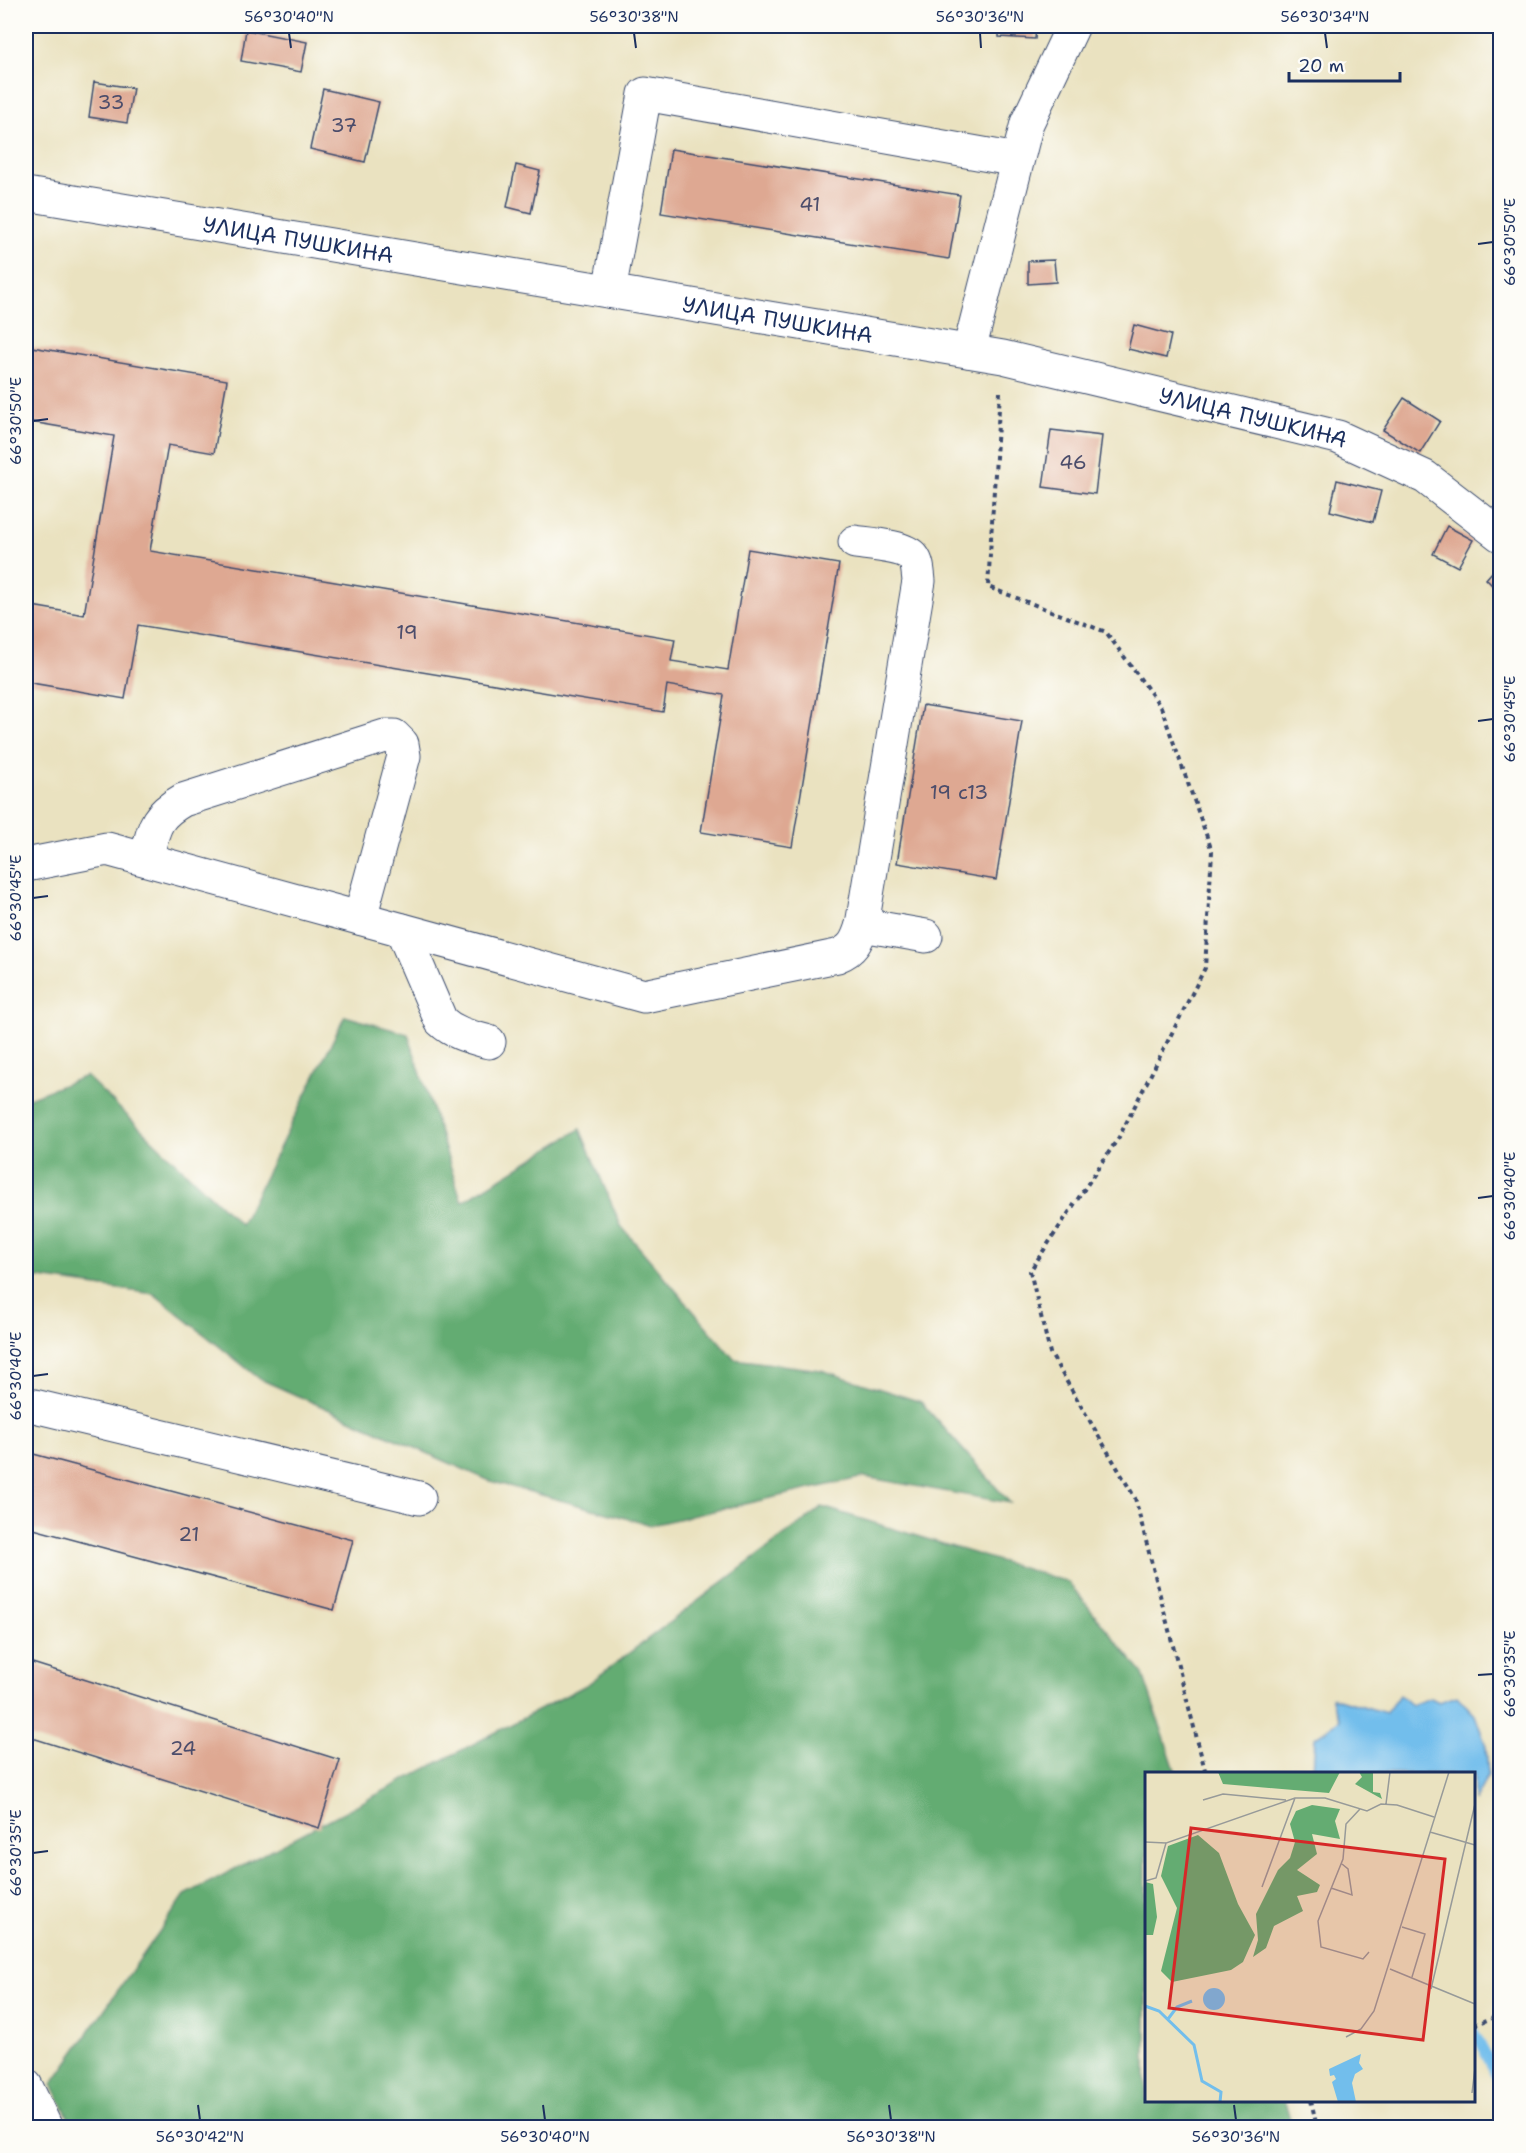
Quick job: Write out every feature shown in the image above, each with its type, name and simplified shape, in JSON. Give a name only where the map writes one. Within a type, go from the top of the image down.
[{"type":"street","points":[[969,351],[1027,123],[1073,26]]},
{"type":"street","points":[[609,291],[645,94],[1017,160]]},
{"type":"street","name":"УЛИЦА ПУШКИНА","points":[[26,194],[1003,357],[1338,437],[1425,477],[1500,535]]},
{"type":"street","points":[[26,865],[107,849],[644,996],[848,952],[856,944],[862,925],[919,581],[913,557],[903,550],[855,542]]},
{"type":"street","points":[[146,859],[156,822],[164,813],[183,800],[385,736],[394,736],[402,744],[404,756],[360,918]]},
{"type":"street","points":[[862,925],[926,936]]},
{"type":"street","points":[[402,930],[441,1021],[450,1030],[459,1034],[489,1042]]},
{"type":"street","points":[[26,1404],[419,1498]]},
{"type":"street","points":[[26,2086],[46,2127]]},
{"type":"path","points":[[1003,357],[988,586],[1106,632],[1161,707],[1212,851],[1205,968],[1119,1137],[1030,1271],[1050,1353],[1135,1498],[1206,1772]]},
{"type":"path","points":[[1475,2024],[1500,2015]]},
{"type":"path","points":[[1311,2102],[1317,2127]]},
{"type":"green space","points":[[345,1016],[408,1034],[462,1202],[580,1129],[621,1226],[734,1359],[821,1370],[921,1402],[1010,1503],[864,1477],[651,1525],[490,1481],[260,1379],[154,1294],[26,1276],[26,1099],[86,1076],[241,1225]]},
{"type":"green space","points":[[822,1507],[1068,1582],[1143,1674],[1176,1772],[1145,1772],[1145,2102],[1284,2102],[1293,2127],[74,2128],[52,2084],[185,1895],[588,1684]]},
{"type":"water","points":[[1399,1695],[1411,1705],[1431,1698],[1439,1702],[1457,1696],[1475,1715],[1486,1746],[1488,1775],[1475,1800],[1475,1772],[1313,1772],[1315,1738],[1340,1720],[1331,1697],[1386,1713]]},
{"type":"building","points":[[999,26],[1036,26],[1035,39],[999,37]]},
{"type":"building","points":[[246,30],[307,42],[301,72],[241,61]]},
{"type":"building","points":[[94,82],[133,88],[127,123],[89,117]]},
{"type":"building","points":[[323,89],[379,102],[365,162],[310,149]]},
{"type":"building","points":[[671,149],[960,195],[949,259],[661,213]]},
{"type":"building","points":[[516,165],[540,171],[531,213],[507,207]]},
{"type":"building","points":[[1054,260],[1056,282],[1028,284],[1028,261]]},
{"type":"building","points":[[1134,325],[1171,335],[1166,358],[1128,349]]},
{"type":"building","points":[[26,346],[227,380],[214,453],[168,445],[150,551],[675,639],[671,661],[728,670],[748,549],[839,564],[792,847],[701,832],[724,695],[667,685],[663,712],[138,625],[125,699],[26,682],[26,605],[84,615],[114,436],[26,421]]},
{"type":"building","points":[[1404,398],[1440,421],[1420,453],[1383,430]]},
{"type":"building","points":[[1051,430],[1102,436],[1095,494],[1043,487]]},
{"type":"building","points":[[1337,480],[1381,491],[1373,522],[1330,511]]},
{"type":"building","points":[[1447,526],[1473,540],[1458,567],[1433,554]]},
{"type":"building","points":[[1500,563],[1500,593],[1486,579]]},
{"type":"building","points":[[923,705],[1022,721],[996,880],[897,863]]},
{"type":"building","points":[[26,1452],[353,1540],[334,1610],[26,1527]]},
{"type":"building","points":[[26,1661],[340,1760],[319,1828],[26,1736]]},
{"type":"waterway","points":[[1475,2034],[1500,2082]]}]
